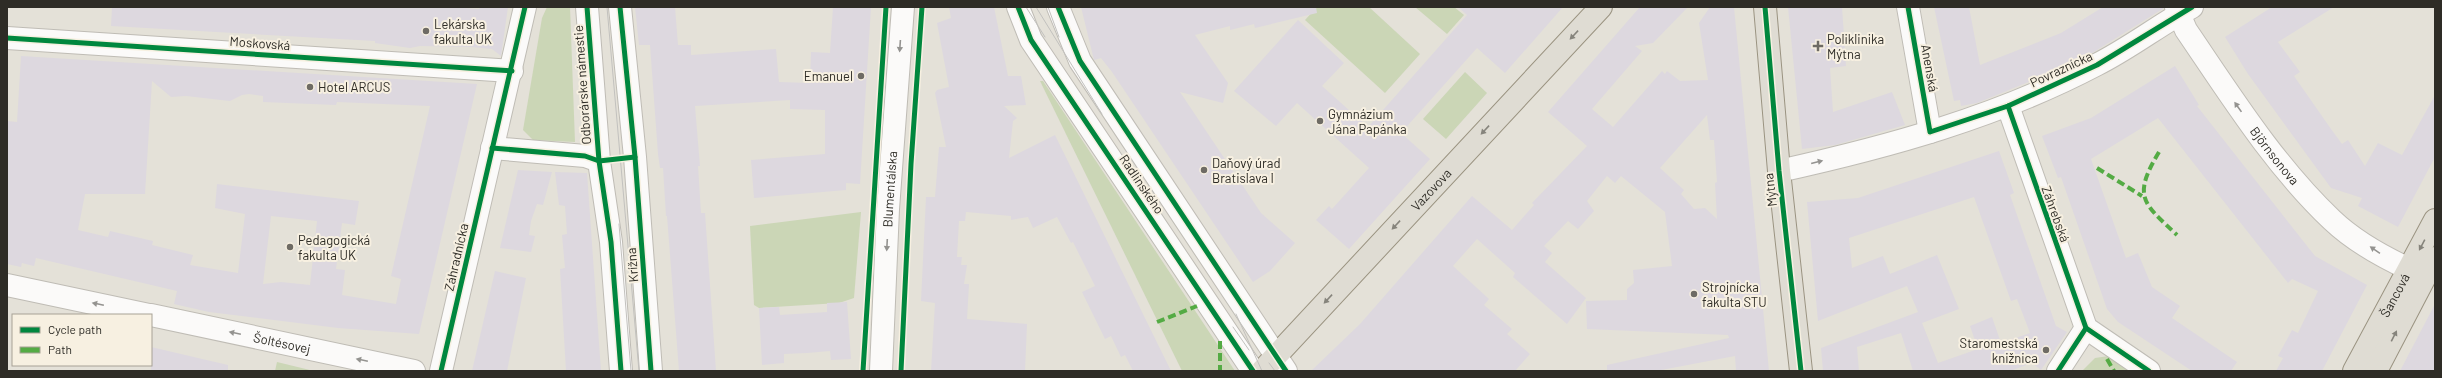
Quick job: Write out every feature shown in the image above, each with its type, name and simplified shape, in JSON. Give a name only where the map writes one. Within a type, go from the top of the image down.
[{"type":"main road","name":"Vazovova","points":[[1274,366],[1600,7]]},
{"type":"main road","name":"Mýtna","points":[[1766,18],[1779,171],[1801,371]]},
{"type":"main road","name":"Šancová","points":[[2354,371],[2435,220]]},
{"type":"main road","name":"Šancová","points":[[2376,371],[2435,258]]},
{"type":"street","name":"Odborárske námestie","points":[[492,148],[585,156],[599,161],[587,7]]},
{"type":"street","name":"Krížna","points":[[620,7],[635,157],[651,371]]},
{"type":"street","name":"Blumentálska","points":[[881,371],[888,209],[903,7]]},
{"type":"street","name":"Radlinského","points":[[1018,7],[1031,40],[1253,371]]},
{"type":"street","name":"Radlinského","points":[[1058,7],[1080,61],[1274,366]]},
{"type":"street","points":[[1757,7],[1766,18]]},
{"type":"street","name":"Anenská","points":[[1908,7],[1930,132]]},
{"type":"street","name":"Povraznícka","points":[[1779,171],[1930,132],[2008,106],[2097,65],[2182,9]]},
{"type":"street","name":"Björnsonova","points":[[2182,9],[2186,30],[2281,166],[2333,221],[2389,259],[2409,269]]},
{"type":"street","points":[[492,148],[526,11]]},
{"type":"street","name":"Moskovská","points":[[7,38],[512,71]]},
{"type":"street","name":"Záhrebská","points":[[2008,106],[2086,328]]},
{"type":"street","name":"Záhradnícka","points":[[441,371],[492,148]]},
{"type":"street","name":"Krížna","points":[[599,161],[611,242],[621,371]]},
{"type":"street","name":"Šoltésovej","points":[[7,285],[145,314]]},
{"type":"street","name":"Šoltésovej","points":[[152,315],[414,371]]},
{"type":"street","points":[[2058,371],[2086,328],[2149,371]]},
{"type":"green space","points":[[547,7],[570,7],[575,142],[533,140],[523,130],[542,18]]},
{"type":"green space","points":[[1317,7],[1369,7],[1420,54],[1385,93],[1305,20]]},
{"type":"green space","points":[[1415,7],[1454,7],[1464,15],[1447,34]]},
{"type":"green space","points":[[1465,72],[1487,93],[1446,139],[1423,119]]},
{"type":"green space","points":[[1040,81],[1043,81],[1235,371],[1182,371]]},
{"type":"green space","points":[[861,212],[854,298],[839,303],[759,308],[754,305],[750,226]]},
{"type":"green space","points":[[2109,356],[2138,371],[2082,371],[2095,358]]},
{"type":"green space","points":[[277,362],[314,371],[275,371]]},
{"type":"building","points":[[112,7],[449,7],[479,9],[480,7],[508,7],[501,56],[492,49],[472,47],[420,46],[410,48],[375,43],[375,41],[111,26]]},
{"type":"building","points":[[635,7],[675,7],[678,45],[691,45],[691,55],[776,49],[779,82],[810,83],[811,52],[830,53],[833,7],[871,7],[860,184],[846,183],[846,190],[754,198],[751,160],[825,154],[825,110],[790,109],[790,100],[695,106],[700,166],[698,166],[701,213],[705,213],[716,371],[679,371],[663,168],[660,168],[658,154],[650,45],[639,45]]},
{"type":"building","points":[[949,7],[994,7],[1008,76],[1021,76],[1026,105],[1004,106],[1017,118],[1013,121],[1009,158],[1055,135],[1171,371],[1133,371],[1125,355],[1121,357],[1111,336],[1105,339],[1082,292],[1095,286],[1073,242],[1071,243],[1057,217],[1033,228],[1028,217],[1011,220],[1011,216],[966,212],[965,221],[959,221],[957,257],[962,257],[961,265],[967,265],[964,284],[969,284],[967,319],[1027,324],[1025,371],[931,371],[935,303],[921,301],[926,197],[935,197],[939,147],[946,147],[935,93],[937,90],[949,87],[937,23],[951,18]]},
{"type":"building","points":[[1081,7],[1316,7],[1317,13],[1255,28],[1254,24],[1230,30],[1230,26],[1195,35],[1228,83],[1223,103],[1180,92],[1261,213],[1295,243],[1270,271],[1253,282],[1112,72],[1101,58],[1094,60]]},
{"type":"building","points":[[1458,7],[1563,7],[1505,73],[1477,48],[1401,133],[1430,159],[1349,249],[1316,220],[1329,206],[1332,209],[1369,168],[1297,103],[1276,126],[1234,91],[1298,20],[1344,63],[1322,86],[1368,127],[1467,15]]},
{"type":"building","points":[[1640,7],[1688,7],[1653,43],[1635,46],[1642,51],[1592,109],[1613,127],[1662,71],[1665,74],[1667,71],[1680,81],[1708,80],[1699,23],[1710,7],[1734,7],[1769,371],[1736,371],[1735,356],[1656,371],[1607,371],[1607,365],[1729,338],[1728,335],[1587,329],[1586,301],[1627,300],[1627,289],[1634,283],[1633,270],[1672,266],[1665,212],[1621,176],[1615,183],[1607,176],[1587,201],[1594,211],[1578,229],[1568,221],[1544,246],[1552,253],[1545,262],[1586,298],[1567,324],[1513,277],[1515,273],[1477,239],[1453,266],[1489,299],[1484,305],[1512,329],[1507,334],[1530,354],[1515,371],[1311,371],[1360,324],[1472,196],[1512,230],[1534,205],[1532,203],[1587,146],[1548,112]],"holes":[[[1707,115],[1710,140],[1714,140],[1717,182],[1715,183],[1717,219],[1705,208],[1694,209],[1681,194],[1684,190],[1660,168]]]},
{"type":"building","points":[[1788,7],[1842,7],[1846,66],[1830,68],[1833,112],[1892,92],[1905,125],[1835,145],[1802,149]]},
{"type":"building","points":[[1934,7],[1969,7],[1980,65],[2061,33],[2103,7],[2164,8],[2089,55],[2053,72],[1977,103],[1961,106],[1960,100],[1954,101]]},
{"type":"building","points":[[2272,7],[2334,7],[2278,42],[2300,72],[2294,76],[2331,129],[2342,144],[2348,140],[2365,166],[2378,143],[2402,155],[2435,95],[2435,157],[2398,227],[2358,206],[2362,198],[2331,188],[2248,74],[2225,37]]},
{"type":"building","points":[[21,56],[477,84],[419,334],[338,328],[209,312],[174,304],[177,291],[36,258],[34,266],[22,263],[21,267],[7,264],[7,121],[17,122]],"holes":[[[152,81],[171,97],[186,96],[230,101],[242,95],[249,94],[263,96],[263,102],[336,105],[337,102],[430,106],[391,276],[401,279],[396,304],[342,295],[345,270],[336,269],[342,223],[355,225],[359,201],[217,184],[215,208],[245,214],[238,273],[190,265],[193,255],[152,245],[153,241],[110,231],[108,237],[78,230],[85,194],[145,194]],[[271,216],[317,221],[310,285],[281,282],[263,284]]]},
{"type":"building","points":[[2175,66],[2199,105],[2197,106],[2315,256],[2367,285],[2322,371],[2276,371],[2283,358],[2278,356],[2292,330],[2298,333],[2318,291],[2292,279],[2288,283],[2158,118],[2091,159],[2126,258],[2138,253],[2152,287],[2180,306],[2172,318],[2237,362],[2231,371],[2192,371],[2118,322],[2107,309],[2061,177],[2058,178],[2042,136],[2091,118]]},
{"type":"building","points":[[1999,151],[2014,193],[2010,195],[2056,326],[2067,332],[2041,370],[2032,363],[2010,371],[1913,371],[1901,333],[1857,347],[1859,371],[1823,371],[1821,348],[1918,312],[1907,286],[1818,321],[1807,202],[1858,198]],"holes":[[[1974,197],[2011,301],[2017,299],[2030,333],[2001,343],[1992,317],[1970,326],[1978,349],[1938,363],[1922,323],[1959,309],[1937,255],[1890,274],[1883,256],[1852,268],[1849,238]]]},
{"type":"building","points":[[518,170],[552,172],[543,205],[537,204],[531,221],[529,235],[535,236],[531,252],[500,248]]},
{"type":"building","points":[[555,172],[587,173],[601,371],[566,371],[560,269],[565,268],[562,235],[567,234],[565,206],[559,205]]},
{"type":"building","points":[[495,271],[526,278],[507,371],[472,371]]},
{"type":"building","points":[[847,302],[851,359],[831,360],[830,351],[784,354],[784,363],[762,365],[759,308],[779,307],[780,315],[827,312],[827,303]]},
{"type":"building","points":[[2435,304],[2435,371],[2400,371]]},
{"type":"building","points":[[152,347],[228,365],[228,371],[151,371]]},
{"type":"tram line","points":[[607,7],[639,371]]},
{"type":"tram line","points":[[1026,7],[1045,37]]},
{"type":"tram line","points":[[1036,7],[1102,114]]},
{"type":"tram line","points":[[1048,7],[1059,37]]},
{"type":"tram line","points":[[619,224],[631,371]]},
{"type":"tram line","points":[[1236,314],[1262,371]]},
{"type":"tram line","points":[[1233,327],[1249,350]]},
{"type":"tram line","points":[[1244,357],[1250,371]]},
{"type":"tram line","points":[[1269,363],[1275,371]]},
{"type":"marked path","points":[[2159,152],[2146,179],[2144,190],[2145,198],[2149,207],[2177,235]]},
{"type":"marked path","points":[[2097,168],[2142,196]]},
{"type":"marked path","points":[[1157,322],[1197,306]]},
{"type":"marked path","points":[[1220,341],[1220,371]]},
{"type":"marked path","points":[[2107,359],[2114,371]]},
{"type":"cycle path","points":[[441,371],[525,7]]},
{"type":"cycle path","points":[[587,7],[599,161],[611,242],[621,371]]},
{"type":"cycle path","points":[[620,7],[635,157],[651,371]]},
{"type":"cycle path","points":[[863,371],[886,7]]},
{"type":"cycle path","points":[[901,371],[911,164],[922,7]]},
{"type":"cycle path","points":[[1018,7],[1031,40],[1253,371]]},
{"type":"cycle path","points":[[1058,7],[1080,61],[1286,371]]},
{"type":"cycle path","points":[[1765,7],[1779,171],[1801,371]]},
{"type":"cycle path","points":[[1908,7],[1930,132],[2008,106],[2097,65],[2192,7]]},
{"type":"cycle path","points":[[7,38],[512,71]]},
{"type":"cycle path","points":[[2008,106],[2086,328],[2149,371]]},
{"type":"cycle path","points":[[492,148],[585,156],[599,161],[635,157]]},
{"type":"cycle path","points":[[2058,371],[2086,328]]},
{"type":"place","name":"Lekárska fakulta UK","points":[[426,31]]},
{"type":"place","name":"Poliklinika Mýtna","points":[[1818,46]]},
{"type":"place","name":"Emanuel","points":[[861,76]]},
{"type":"place","name":"Hotel ARCUS","points":[[310,87]]},
{"type":"place","name":"Gymnázium Jána Papánka","points":[[1320,121]]},
{"type":"place","name":"Daňový úrad Bratislava I","points":[[1204,170]]},
{"type":"place","name":"Pedagogická fakulta UK","points":[[290,247]]},
{"type":"place","name":"Strojnícka fakulta STU","points":[[1694,294]]},
{"type":"place","name":"Staromestská knižnica","points":[[2046,350]]}]
